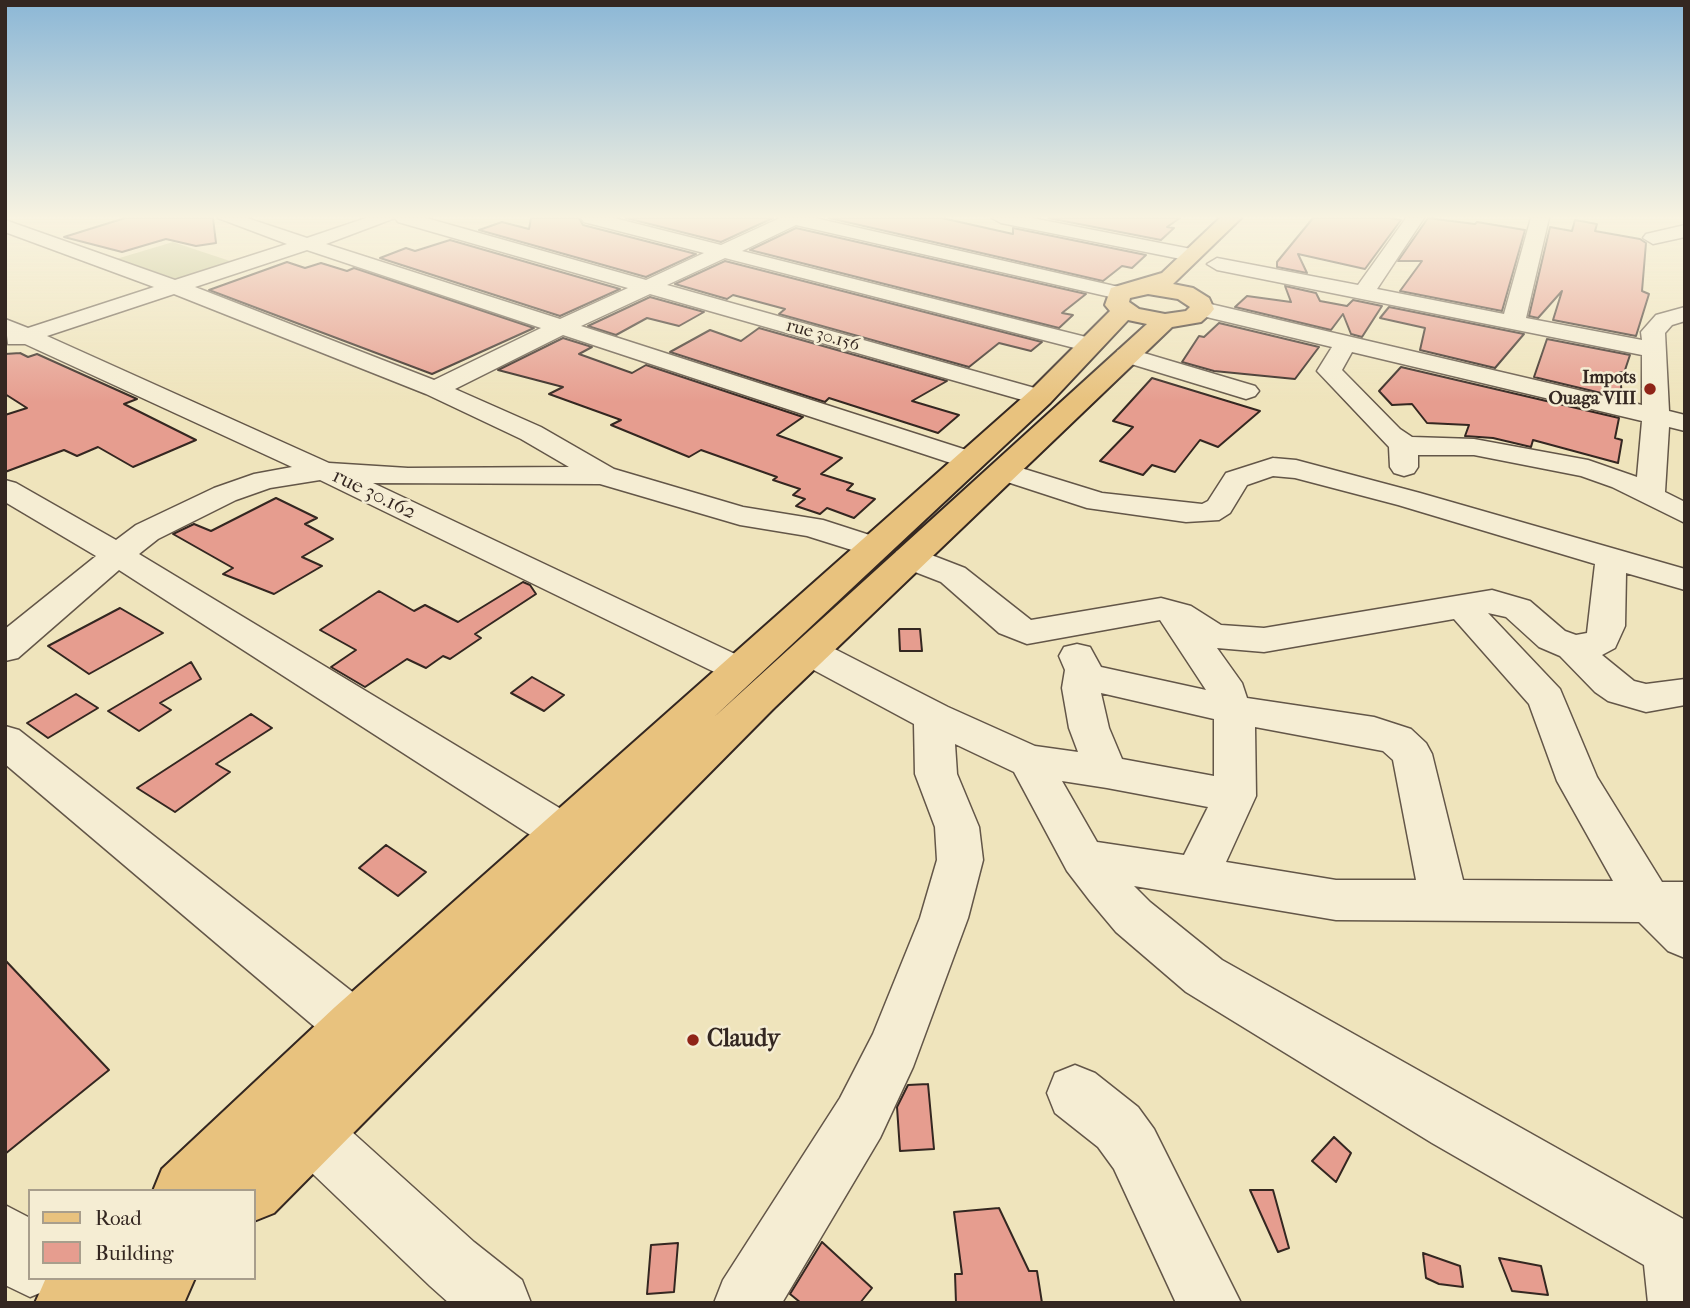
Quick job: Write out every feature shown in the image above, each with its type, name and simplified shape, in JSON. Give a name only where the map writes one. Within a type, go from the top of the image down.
[{"type":"main road","points":[[1170,279],[1179,307]]},
{"type":"main road","points":[[987,466],[1040,397],[1179,307],[1203,279]]},
{"type":"main road","points":[[1121,302],[1179,307]]},
{"type":"main road","points":[[1121,302],[1179,307]]},
{"type":"main road","points":[[186,1189],[354,1026],[739,671],[892,553],[987,466],[1109,350],[1121,302]]},
{"type":"main road","points":[[254,1189],[810,652],[892,553]]},
{"type":"main road","points":[[69,1303],[92,1280]]},
{"type":"main road","points":[[136,1303],[160,1280]]},
{"type":"street","points":[[153,279],[435,390],[531,433],[604,475],[740,516],[812,527],[953,575],[1020,629],[1035,632],[1148,610],[1172,611],[1207,633],[1250,641],[1492,601],[1518,609],[1552,639],[1573,647],[1587,647],[1602,640],[1607,626],[1607,588],[1612,561]]},
{"type":"street","points":[[13,335],[199,279]]},
{"type":"street","points":[[419,279],[1098,502],[1186,513],[1208,513],[1219,507],[1236,479],[1273,467],[1320,474],[1612,561],[1685,580]]},
{"type":"street","name":"rue 30.156","points":[[623,279],[1040,397]]},
{"type":"street","points":[[435,390],[563,326],[668,279]]},
{"type":"street","points":[[832,279],[1109,350],[1247,391]]},
{"type":"street","points":[[1030,279],[1121,302]]},
{"type":"street","points":[[1296,279],[1513,323],[1661,363]]},
{"type":"street","points":[[1364,292],[1374,279]]},
{"type":"street","points":[[1513,323],[1524,279]]},
{"type":"street","points":[[1179,307],[1685,423]]},
{"type":"street","points":[[1650,494],[1661,363],[1656,326],[1664,320],[1685,314]]},
{"type":"street","name":"rue 30.162","points":[[13,335],[324,471],[739,671]]},
{"type":"street","points":[[1345,344],[1329,371],[1390,435],[1403,444],[1418,447],[1474,447],[1588,469],[1650,494],[1685,514]]},
{"type":"street","points":[[1403,444],[1409,499]]},
{"type":"street","points":[[5,649],[117,556],[172,518],[264,480],[324,471],[408,477],[604,475]]},
{"type":"street","points":[[5,489],[565,834]]},
{"type":"street","points":[[1462,606],[1546,699],[1578,781],[1666,901],[1685,936]]},
{"type":"street","points":[[1172,611],[1223,683],[1233,710],[1235,796],[1196,878]]},
{"type":"street","points":[[1063,627],[1085,676],[1081,688],[1087,717],[1107,772]]},
{"type":"street","points":[[1573,647],[1608,683],[1622,692],[1646,698],[1685,692]]},
{"type":"street","points":[[810,652],[934,717],[1029,761],[1107,772],[1235,796]]},
{"type":"street","points":[[1085,676],[1233,710],[1374,732],[1406,746],[1416,766],[1444,902]]},
{"type":"street","points":[[746,1303],[860,1118],[907,1018],[944,918],[960,860],[960,844],[936,774],[934,717]]},
{"type":"street","points":[[5,741],[354,1026]]},
{"type":"street","points":[[1029,761],[1083,858],[1133,917],[1204,976],[1429,1110],[1679,1267]]},
{"type":"street","points":[[1083,858],[1336,900],[1666,901]]},
{"type":"street","points":[[1075,1093],[1110,1119],[1134,1149],[1209,1303]]},
{"type":"street","points":[[311,1133],[452,1264],[499,1303]]},
{"type":"street","points":[[5,1236],[28,1264]]},
{"type":"street","points":[[42,1280],[60,1303]]},
{"type":"building","points":[[240,279],[387,279],[534,328],[432,374],[209,290]]},
{"type":"building","points":[[445,279],[585,279],[620,289],[560,316]]},
{"type":"building","points":[[686,279],[796,279],[1042,342],[1031,351],[999,343],[969,367],[779,314],[785,309],[733,295],[727,299],[675,284]]},
{"type":"building","points":[[865,279],[1020,279],[1086,294],[1062,313],[1073,315],[1059,328]]},
{"type":"building","points":[[1409,279],[1511,279],[1502,311],[1400,291]]},
{"type":"building","points":[[1538,279],[1643,279],[1642,291],[1649,294],[1636,336],[1553,320],[1562,291],[1538,318],[1529,316]]},
{"type":"building","points":[[1285,286],[1316,293],[1320,301],[1347,306],[1353,300],[1382,306],[1362,337],[1351,334],[1343,314],[1331,330],[1235,307],[1247,296],[1291,302]]},
{"type":"building","points":[[650,297],[704,312],[679,326],[647,318],[616,335],[588,326]]},
{"type":"building","points":[[1389,307],[1524,334],[1495,368],[1420,350],[1425,328],[1380,318]]},
{"type":"building","points":[[1219,323],[1319,347],[1295,379],[1214,371],[1182,362],[1199,336],[1204,337]]},
{"type":"building","points":[[759,328],[947,381],[912,401],[959,415],[938,433],[829,398],[825,402],[670,352],[710,330],[741,341]]},
{"type":"building","points":[[563,338],[592,347],[579,354],[632,373],[646,365],[803,417],[777,435],[842,458],[821,474],[853,484],[847,490],[875,499],[854,518],[827,508],[820,514],[796,506],[805,499],[793,495],[800,489],[773,480],[777,477],[701,450],[689,457],[611,425],[621,420],[549,394],[563,387],[498,370]]},
{"type":"building","points":[[1547,339],[1630,355],[1624,373],[1620,372],[1622,398],[1534,377]]},
{"type":"building","points":[[20,353],[28,357],[37,354],[137,399],[124,404],[196,440],[133,467],[98,447],[77,456],[64,450],[5,472],[5,415],[27,408],[5,394],[5,354]]},
{"type":"building","points":[[1401,367],[1619,418],[1615,438],[1622,440],[1618,463],[1533,440],[1531,447],[1493,438],[1465,436],[1469,425],[1427,423],[1412,404],[1392,405],[1379,391]]},
{"type":"building","points":[[1152,378],[1260,411],[1218,447],[1200,440],[1175,472],[1152,465],[1143,475],[1100,461],[1133,427],[1113,421]]},
{"type":"building","points":[[276,498],[317,518],[305,524],[333,539],[302,557],[322,566],[274,594],[223,574],[233,568],[173,534],[194,524],[211,531]]},
{"type":"building","points":[[523,582],[530,585],[536,594],[475,634],[481,638],[450,659],[443,656],[426,668],[407,659],[365,687],[331,667],[356,650],[320,630],[379,591],[414,611],[425,605],[458,622]]},
{"type":"building","points":[[120,608],[163,633],[89,674],[48,646]]},
{"type":"building","points":[[899,629],[920,629],[922,651],[900,651]]},
{"type":"building","points":[[191,662],[201,679],[160,703],[171,710],[139,731],[108,711]]},
{"type":"building","points":[[532,677],[564,695],[544,711],[511,693]]},
{"type":"building","points":[[76,694],[98,708],[48,738],[27,723]]},
{"type":"building","points":[[251,714],[272,728],[216,764],[230,772],[175,812],[137,788]]},
{"type":"building","points":[[386,845],[426,872],[398,896],[359,868]]},
{"type":"building","points":[[5,960],[109,1070],[5,1154]]},
{"type":"building","points":[[928,1084],[934,1149],[900,1151],[897,1107],[908,1085]]},
{"type":"building","points":[[1334,1137],[1351,1153],[1336,1182],[1312,1161]]},
{"type":"building","points":[[1250,1190],[1273,1190],[1289,1248],[1278,1252]]},
{"type":"building","points":[[999,1208],[1029,1271],[1037,1271],[1042,1303],[956,1303],[955,1274],[962,1274],[954,1212]]},
{"type":"building","points":[[822,1242],[872,1288],[860,1303],[801,1303],[790,1294]]},
{"type":"building","points":[[678,1243],[674,1292],[647,1294],[651,1245]]},
{"type":"building","points":[[1423,1253],[1460,1266],[1463,1287],[1439,1284],[1426,1278]]},
{"type":"building","points":[[1499,1258],[1541,1266],[1548,1295],[1512,1291]]},
{"type":"place","name":"Impots Ouaga VIII","points":[[1650,389]]},
{"type":"place","name":"Claudy","points":[[693,1040]]}]
